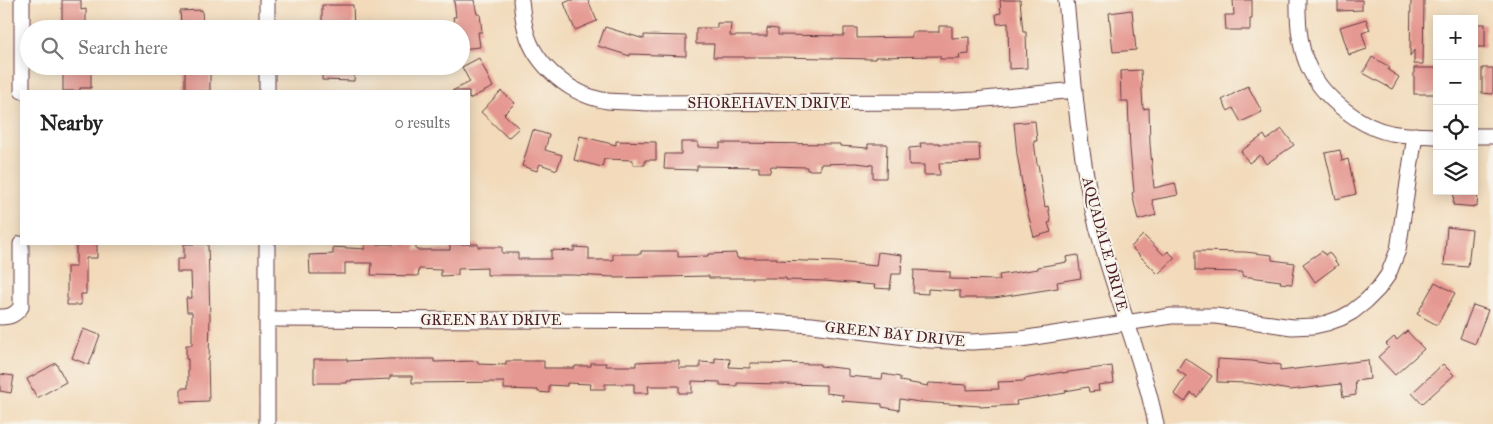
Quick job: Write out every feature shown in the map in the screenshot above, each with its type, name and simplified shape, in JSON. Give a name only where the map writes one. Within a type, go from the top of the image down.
[{"type":"street","points":[[22,0],[22,20]]},
{"type":"street","points":[[267,0],[267,20]]},
{"type":"street","name":"SHOREHAVEN DRIVE","points":[[520,0],[526,32],[535,51],[547,67],[566,84],[593,97],[607,101],[647,103],[938,102],[1075,90]]},
{"type":"street","name":"AQUADALE DRIVE","points":[[1066,0],[1085,173],[1093,211],[1144,378],[1156,424]]},
{"type":"street","points":[[1298,0],[1299,35],[1303,54],[1313,76],[1332,101],[1357,120],[1377,129],[1392,134],[1433,136]]},
{"type":"street","points":[[22,75],[22,90]]},
{"type":"street","points":[[267,75],[267,90]]},
{"type":"street","name":"GREEN BAY DRIVE","points":[[267,319],[750,322],[812,326],[929,340],[972,342],[1021,339],[1171,316],[1205,315],[1303,327],[1327,323],[1352,312],[1366,302],[1388,275],[1400,241],[1415,135]]},
{"type":"street","points":[[1478,136],[1493,136]]},
{"type":"street","points":[[0,317],[16,314],[21,307],[21,245]]},
{"type":"street","points":[[267,245],[268,424]]},
{"type":"building","points":[[62,0],[81,0],[81,10],[86,9],[86,20],[62,20]]},
{"type":"building","points":[[454,0],[474,0],[477,14],[480,14],[482,32],[478,32],[480,47],[470,48],[470,20],[454,20],[453,17],[456,17]]},
{"type":"building","points":[[571,0],[588,0],[597,21],[575,30],[564,3]]},
{"type":"building","points":[[1000,0],[1020,0],[1023,32],[1026,32],[1027,68],[1009,69],[1008,23],[997,24],[996,14],[1001,13]]},
{"type":"building","points":[[1233,0],[1252,0],[1250,30],[1226,30],[1225,15],[1234,15]]},
{"type":"building","points":[[1338,0],[1362,0],[1362,10],[1338,11]]},
{"type":"building","points":[[1411,0],[1424,0],[1423,64],[1414,64],[1414,50],[1410,56]]},
{"type":"building","points":[[322,5],[353,5],[354,20],[322,20]]},
{"type":"building","points":[[202,10],[203,20],[181,20],[180,11]]},
{"type":"building","points":[[1132,10],[1136,50],[1113,52],[1109,13]]},
{"type":"building","points":[[1366,19],[1370,30],[1362,33],[1367,49],[1349,55],[1340,27]]},
{"type":"building","points":[[717,23],[731,23],[730,36],[767,36],[767,28],[778,29],[778,35],[844,36],[844,28],[857,28],[857,38],[912,37],[912,32],[939,32],[939,26],[952,26],[952,38],[969,37],[969,54],[959,55],[960,59],[940,59],[940,56],[875,57],[875,59],[713,57],[714,44],[696,44],[696,28],[717,28]]},
{"type":"building","points":[[1478,24],[1485,24],[1485,47],[1478,47]]},
{"type":"building","points":[[605,27],[644,39],[644,35],[686,36],[686,56],[630,54],[630,56],[598,46]]},
{"type":"building","points":[[1372,57],[1390,67],[1388,70],[1399,77],[1392,89],[1363,73]]},
{"type":"building","points":[[479,58],[493,87],[470,98],[470,90],[454,90],[470,82],[466,75],[470,75],[470,63]]},
{"type":"building","points":[[1414,68],[1433,68],[1433,94],[1414,94]]},
{"type":"building","points":[[1482,68],[1493,68],[1493,94],[1482,93]]},
{"type":"building","points":[[1141,70],[1143,109],[1149,108],[1154,188],[1175,183],[1178,195],[1152,200],[1156,215],[1138,220],[1132,193],[1134,192],[1128,101],[1121,101],[1120,71]]},
{"type":"building","points":[[63,75],[91,75],[91,88],[63,90]]},
{"type":"building","points":[[185,75],[210,75],[210,90],[185,90]]},
{"type":"building","points":[[322,75],[354,75],[354,81],[322,80]]},
{"type":"building","points":[[1248,86],[1262,112],[1241,122],[1233,108],[1228,111],[1222,100]]},
{"type":"building","points":[[501,91],[515,103],[504,114],[519,128],[508,138],[481,112]]},
{"type":"building","points":[[1035,121],[1037,141],[1034,141],[1037,164],[1045,207],[1048,206],[1051,222],[1048,223],[1051,232],[1034,237],[1026,206],[1014,123]]},
{"type":"building","points":[[1282,129],[1294,145],[1266,164],[1260,155],[1249,163],[1241,151],[1264,135],[1267,140]]},
{"type":"building","points":[[533,130],[549,135],[545,150],[562,155],[557,170],[540,164],[537,171],[522,166]]},
{"type":"building","points":[[580,136],[616,145],[616,141],[656,142],[656,160],[645,160],[645,165],[633,165],[633,160],[604,159],[602,167],[574,160]]},
{"type":"building","points":[[681,142],[698,142],[698,147],[720,148],[720,143],[840,144],[840,146],[868,148],[868,144],[887,144],[886,178],[873,178],[873,165],[856,163],[820,164],[820,170],[807,170],[807,167],[771,166],[770,172],[759,172],[759,167],[697,166],[697,170],[664,169],[665,154],[681,154]]},
{"type":"building","points":[[920,143],[979,144],[980,162],[939,163],[940,175],[924,175],[924,165],[909,165],[909,148],[921,147]]},
{"type":"building","points":[[1340,150],[1342,161],[1348,159],[1356,194],[1336,199],[1325,153]]},
{"type":"building","points":[[1454,195],[1478,195],[1477,207],[1453,205]]},
{"type":"building","points":[[1447,227],[1472,230],[1468,267],[1444,265]]},
{"type":"building","points":[[1143,235],[1164,255],[1168,251],[1175,258],[1158,274],[1131,247]]},
{"type":"building","points":[[478,244],[478,247],[502,247],[502,253],[518,253],[518,259],[551,259],[551,250],[574,251],[574,247],[589,248],[589,260],[613,260],[613,254],[641,254],[641,251],[678,251],[678,257],[736,253],[737,258],[777,258],[777,260],[836,262],[876,266],[878,252],[902,255],[901,274],[892,274],[890,289],[874,288],[875,285],[786,280],[786,278],[709,278],[709,276],[614,278],[573,275],[487,275],[487,268],[458,269],[458,275],[441,276],[441,270],[419,269],[418,276],[371,275],[372,263],[345,263],[345,274],[310,274],[309,255],[333,254],[333,247],[365,249],[365,245],[416,245],[416,250],[450,250],[450,245]]},
{"type":"building","points":[[76,245],[97,245],[97,258],[86,258],[86,294],[81,294],[81,305],[67,305],[67,267],[76,267]]},
{"type":"building","points":[[184,245],[208,245],[210,316],[209,401],[181,402],[181,388],[188,388],[186,345],[192,345],[192,312],[187,312],[186,298],[192,298],[191,272],[177,272],[177,259],[184,259]]},
{"type":"building","points":[[1195,251],[1245,252],[1272,255],[1272,260],[1295,263],[1292,284],[1242,276],[1243,272],[1195,271]]},
{"type":"building","points":[[1322,251],[1325,255],[1329,252],[1338,265],[1315,282],[1303,264]]},
{"type":"building","points":[[1078,255],[1081,278],[1057,282],[1058,288],[994,298],[960,298],[960,291],[928,289],[928,294],[913,293],[914,270],[950,272],[950,279],[1000,280],[999,275],[1067,262],[1066,257]]},
{"type":"building","points":[[1435,282],[1455,293],[1437,325],[1417,314]]},
{"type":"building","points":[[1473,305],[1488,310],[1475,344],[1460,338]]},
{"type":"building","points":[[83,329],[100,335],[89,365],[72,358]]},
{"type":"building","points":[[1407,331],[1424,349],[1395,375],[1378,357],[1389,347],[1386,344],[1394,337],[1397,340]]},
{"type":"building","points":[[715,358],[730,359],[729,367],[750,368],[750,363],[820,364],[820,366],[848,369],[848,376],[882,379],[883,374],[900,377],[900,381],[928,386],[929,383],[967,385],[967,390],[999,389],[998,382],[1025,381],[1024,379],[1062,372],[1112,366],[1114,383],[1098,385],[1099,391],[1089,392],[1088,387],[1065,391],[1066,393],[1016,401],[1017,405],[980,407],[900,399],[899,410],[882,407],[882,404],[842,401],[843,395],[826,393],[826,385],[737,383],[737,386],[720,385],[720,382],[692,381],[692,393],[679,393],[679,386],[648,386],[649,393],[634,393],[634,384],[605,384],[605,389],[590,389],[591,384],[567,383],[567,386],[549,385],[549,393],[538,392],[538,390],[504,389],[504,382],[412,383],[412,376],[390,376],[390,379],[347,381],[347,383],[314,383],[314,359],[347,359],[347,361],[434,359],[434,362],[478,361],[478,364],[506,365],[506,361],[544,361],[544,368],[575,368],[575,366],[591,366],[591,363],[606,363],[606,366],[636,366],[636,362],[679,361],[679,368],[700,368],[700,362],[715,363]]},
{"type":"building","points":[[1185,358],[1212,376],[1197,397],[1191,393],[1185,402],[1174,394],[1186,376],[1177,370]]},
{"type":"building","points":[[1218,359],[1280,365],[1280,371],[1368,360],[1370,379],[1355,381],[1356,395],[1343,397],[1341,384],[1290,390],[1249,383],[1217,382]]},
{"type":"building","points":[[56,363],[66,382],[37,398],[27,379]]},
{"type":"building","points":[[1443,364],[1454,375],[1422,404],[1412,393]]},
{"type":"building","points":[[0,374],[14,376],[11,393],[0,391]]}]
